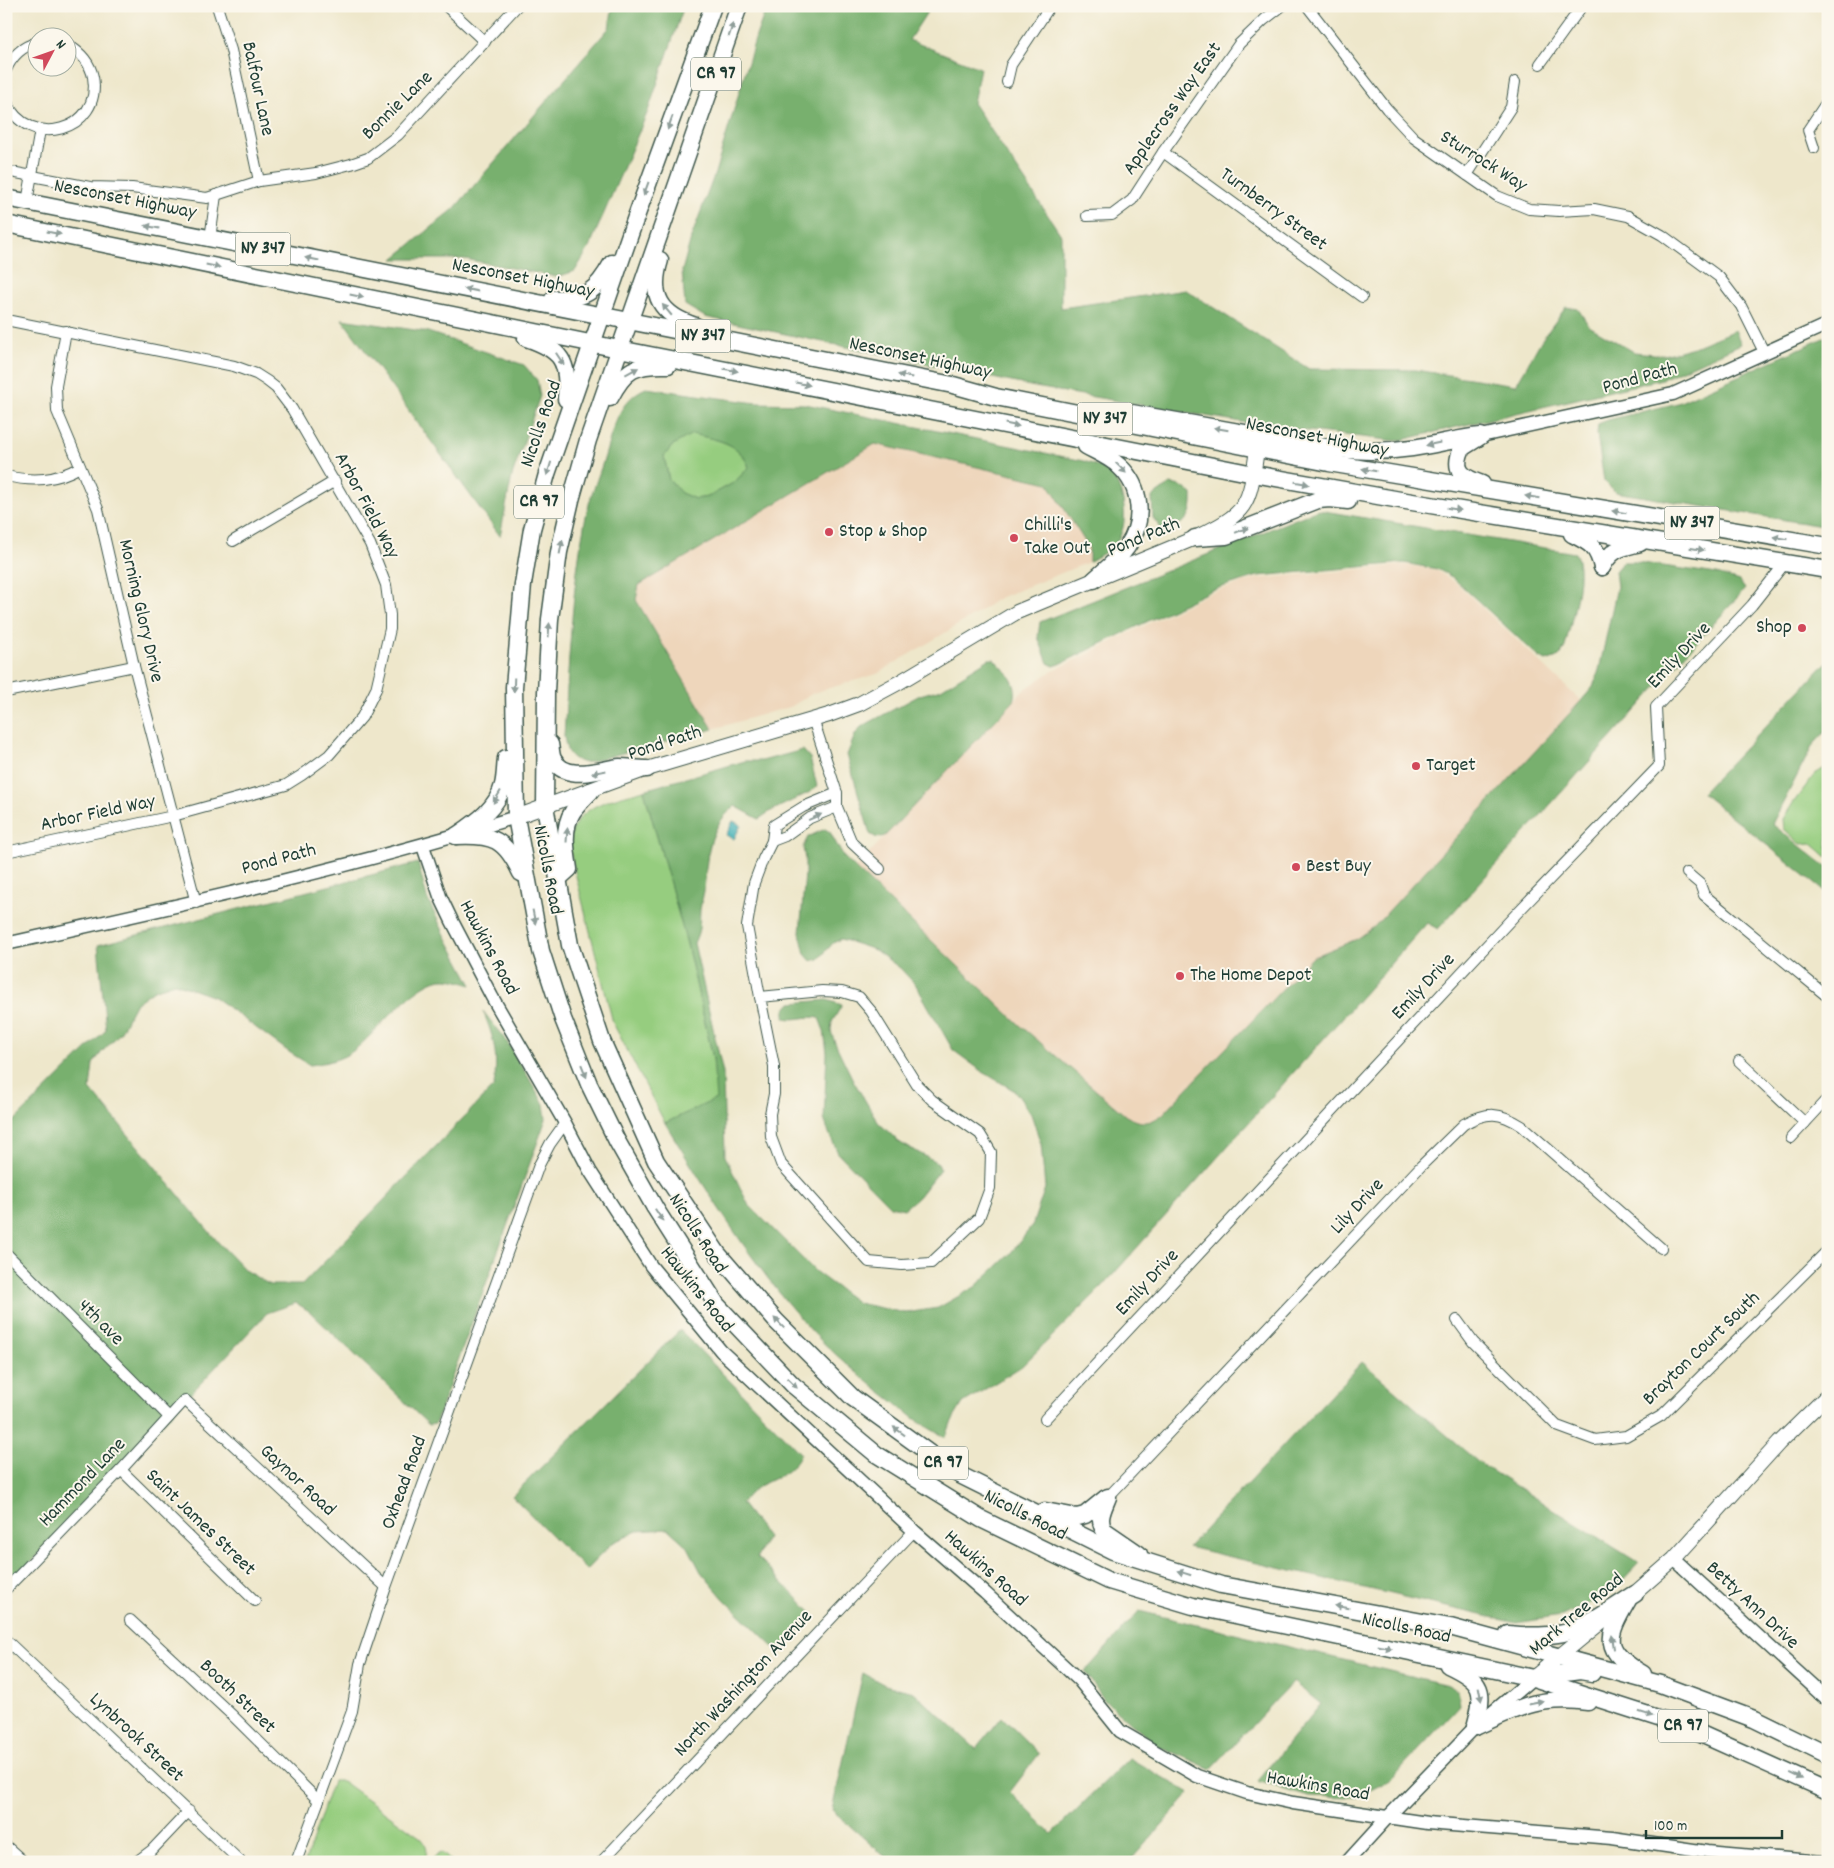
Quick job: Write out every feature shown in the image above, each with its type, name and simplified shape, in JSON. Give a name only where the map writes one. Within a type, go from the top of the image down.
[{"type":"highway","name":"Nicolls Road","points":[[713,6],[636,217],[564,423],[539,501],[527,556],[518,632],[514,716],[516,817],[541,951],[563,1019],[589,1084],[617,1141],[654,1208],[716,1304],[793,1385],[876,1454],[981,1519],[1110,1581],[1193,1606],[1533,1678],[1683,1726],[1828,1791]]},
{"type":"highway","name":"Nicolls Road","points":[[740,6],[588,440],[565,526],[553,594],[545,715],[545,806],[558,879],[570,945],[602,1041],[656,1161],[718,1254],[776,1321],[853,1398],[958,1474],[1113,1551],[1153,1564],[1221,1585],[1450,1627],[1660,1684],[1754,1719],[1828,1755]]},
{"type":"highway","name":"Nesconset Highway","points":[[6,198],[629,321],[953,386],[996,397],[1329,463],[1828,546]]},
{"type":"highway","points":[[670,203],[663,252],[655,280],[656,290],[662,305],[672,316],[682,321],[777,351]]},
{"type":"highway","points":[[519,300],[570,299],[591,291],[604,278],[636,217]]},
{"type":"highway","name":"NY 347","points":[[6,224],[619,349],[1254,474],[1406,502],[1828,570]]},
{"type":"highway","points":[[470,318],[544,344],[554,350],[562,360],[568,377],[564,423]]},
{"type":"highway","points":[[588,440],[617,384],[628,372],[650,365],[706,366]]},
{"type":"highway","points":[[953,386],[1001,390],[1346,450],[1387,451],[1481,436]]},
{"type":"highway","points":[[1063,435],[1118,464],[1132,481],[1139,503],[1137,526],[1131,542],[1115,561],[1094,580]]},
{"type":"highway","points":[[1481,436],[1462,448],[1458,460],[1459,470],[1470,480],[1508,493]]},
{"type":"highway","points":[[1195,538],[1226,536],[1299,506],[1324,499],[1364,504],[1406,502]]},
{"type":"highway","points":[[1555,526],[1593,546],[1602,567],[1609,556],[1618,549],[1649,542]]},
{"type":"highway","points":[[545,715],[553,759],[561,768],[575,772],[591,773],[620,767],[647,769]]},
{"type":"highway","points":[[456,836],[485,816],[503,786],[508,742],[514,716]]},
{"type":"highway","points":[[558,879],[568,869],[566,849],[568,821],[573,811],[591,791]]},
{"type":"highway","points":[[456,836],[474,835],[486,837],[506,847],[530,895]]},
{"type":"highway","points":[[1025,1507],[1077,1517],[1085,1515],[1108,1497]]},
{"type":"highway","points":[[1108,1497],[1101,1514],[1101,1525],[1104,1530],[1153,1564]]},
{"type":"highway","points":[[1450,1627],[1529,1636],[1569,1632],[1632,1596]]},
{"type":"highway","points":[[1632,1596],[1612,1630],[1613,1648],[1616,1655],[1625,1663],[1660,1684]]},
{"type":"highway","points":[[1430,1656],[1462,1671],[1478,1685],[1482,1702],[1475,1728]]},
{"type":"highway","points":[[1533,1678],[1580,1671],[1754,1719]]},
{"type":"highway","points":[[1475,1728],[1527,1704],[1546,1701],[1579,1700],[1623,1706]]},
{"type":"main road","name":"Pond Path","points":[[516,817],[647,769],[844,710],[872,698],[1017,612],[1195,538],[1224,523],[1242,509],[1250,494],[1257,449]]},
{"type":"main road","name":"Mark Tree Road","points":[[1533,1678],[1674,1559],[1779,1443],[1828,1395]]},
{"type":"street","name":"Balfour Lane","points":[[217,6],[231,50],[259,181]]},
{"type":"street","points":[[446,6],[485,42]]},
{"type":"street","name":"Bonnie Lane","points":[[6,171],[90,187],[132,188],[207,198],[259,181],[316,173],[368,158],[398,135],[517,6]]},
{"type":"street","points":[[1007,82],[1011,65],[1050,6]]},
{"type":"street","name":"Applecross Way East","points":[[1087,216],[1112,215],[1132,200],[1163,152],[1239,44],[1282,6]]},
{"type":"street","name":"Sturrock Way","points":[[1307,6],[1387,109],[1414,138],[1497,196],[1529,210],[1594,209],[1628,216],[1662,235],[1719,277],[1741,306],[1764,352]]},
{"type":"street","points":[[1540,64],[1582,6]]},
{"type":"street","points":[[6,70],[18,53],[28,45]]},
{"type":"street","points":[[6,101],[12,113],[22,122],[40,130],[53,131],[71,125],[82,116],[92,100],[93,80],[90,67],[78,53]]},
{"type":"street","points":[[1467,175],[1511,107],[1515,82]]},
{"type":"street","points":[[1814,148],[1808,130],[1828,100]]},
{"type":"street","points":[[27,202],[40,130]]},
{"type":"street","name":"Turnberry Street","points":[[1163,152],[1362,297]]},
{"type":"street","points":[[210,239],[216,195]]},
{"type":"street","name":"Arbor Field Way","points":[[6,320],[234,366],[256,374],[276,388],[285,399],[335,481],[370,544],[386,585],[390,629],[376,689],[362,717],[329,754],[286,785],[173,816],[6,852]]},
{"type":"street","name":"Pond Path","points":[[1481,436],[1673,394],[1828,324]]},
{"type":"street","name":"Morning Glory Drive","points":[[66,331],[55,398],[57,411],[98,509],[134,666],[196,903]]},
{"type":"street","points":[[6,476],[25,480],[54,478],[68,474],[80,467]]},
{"type":"street","points":[[233,541],[335,481]]},
{"type":"street","name":"Emily Drive","points":[[1045,1420],[1511,919],[1660,766],[1656,707],[1752,605],[1784,563]]},
{"type":"street","points":[[6,692],[134,666]]},
{"type":"street","points":[[813,720],[837,793],[838,807],[852,843],[880,869]]},
{"type":"street","points":[[760,997],[822,991],[842,992],[859,998],[871,1011],[917,1085],[932,1100],[980,1134],[991,1152],[990,1188],[979,1218],[930,1263],[902,1265],[868,1262],[781,1164],[771,1137],[770,1114],[774,1094],[774,1066],[760,997],[746,926],[754,883],[772,841],[774,825],[803,807],[837,793]]},
{"type":"street","points":[[772,841],[792,831],[810,818],[838,807]]},
{"type":"street","name":"Pond Path","points":[[6,944],[196,903],[423,846],[516,817]]},
{"type":"street","points":[[784,819],[792,831]]},
{"type":"street","name":"Hawkins Road","points":[[423,846],[440,896],[492,997],[590,1171],[651,1266],[721,1351],[914,1532],[985,1593],[1079,1680],[1120,1730],[1197,1776],[1247,1793],[1293,1803],[1387,1818],[1612,1838],[1706,1857],[1823,1862]]},
{"type":"street","points":[[1687,873],[1700,884],[1704,895],[1828,997]]},
{"type":"street","points":[[1740,1061],[1805,1123]]},
{"type":"street","points":[[1791,1138],[1828,1098]]},
{"type":"street","name":"Lily Drive","points":[[1108,1497],[1421,1166],[1464,1124],[1473,1119],[1483,1115],[1496,1114],[1510,1118],[1522,1126],[1661,1248]]},
{"type":"street","name":"Oxhead Road","points":[[296,1862],[352,1711],[360,1664],[386,1587],[539,1165],[564,1123]]},
{"type":"street","name":"4th ave","points":[[6,1253],[169,1417]]},
{"type":"street","name":"Brayton Court South","points":[[1457,1320],[1473,1342],[1557,1426],[1595,1440],[1626,1436],[1661,1416],[1826,1254]]},
{"type":"street","name":"Gaynor Road","points":[[184,1400],[386,1587]]},
{"type":"street","name":"Hammond Lane","points":[[6,1589],[121,1470],[184,1400]]},
{"type":"street","name":"Saint James Street","points":[[121,1470],[255,1602]]},
{"type":"street","name":"North Washington Avenue","points":[[601,1862],[914,1532]]},
{"type":"street","name":"Betty Ann Drive","points":[[1674,1559],[1828,1700]]},
{"type":"street","name":"Booth Street","points":[[130,1620],[233,1716],[319,1801]]},
{"type":"street","name":"Lynbrook Street","points":[[6,1640],[241,1862]]},
{"type":"street","name":"Mark Tree Road","points":[[1347,1862],[1475,1728],[1533,1678]]},
{"type":"street","points":[[136,1862],[152,1850],[189,1811]]},
{"type":"street","points":[[6,1846],[24,1862]]},
{"type":"shaded area","points":[[875,444],[1048,483],[1089,548],[1089,562],[999,598],[877,674],[813,693],[792,706],[713,729],[636,599],[639,585]]},
{"type":"shaded area","points":[[1406,565],[1436,570],[1456,583],[1581,701],[1374,927],[1357,939],[1337,947],[1297,973],[1163,1114],[1152,1122],[1138,1122],[1126,1116],[1019,1024],[855,868],[1025,689],[1049,673],[1210,593],[1255,579]]},
{"type":"green space","points":[[613,6],[684,6],[648,111],[589,248],[575,271],[557,277],[465,259],[393,259],[454,209],[609,28]]},
{"type":"green space","points":[[767,6],[931,6],[909,40],[980,68],[973,103],[1061,235],[1061,308],[1186,290],[1309,369],[1415,370],[1516,385],[1541,341],[1566,307],[1578,309],[1589,326],[1634,352],[1664,355],[1694,347],[1735,330],[1741,344],[1662,379],[1397,441],[1265,426],[1035,387],[705,317],[685,305],[682,271],[691,238],[715,173],[756,36]]},
{"type":"green space","points":[[342,319],[428,332],[524,365],[537,380],[540,396],[512,476],[500,536]]},
{"type":"green space","points":[[1828,336],[1828,527],[1615,492],[1604,481],[1597,434],[1598,424],[1678,403]]},
{"type":"green space","points":[[646,388],[756,403],[805,404],[1084,461],[1104,469],[1114,478],[1123,501],[1123,527],[1114,545],[1089,562],[1089,548],[1048,483],[875,444],[639,585],[636,600],[713,729],[585,763],[569,754],[564,736],[571,628],[580,548],[591,497],[614,426],[623,408],[637,393]],"holes":[[[692,434],[718,440],[733,447],[745,458],[749,467],[735,482],[708,497],[695,499],[681,493],[669,480],[664,456],[673,445]]]},
{"type":"green space","points":[[692,433],[732,446],[739,451],[749,467],[735,482],[708,497],[695,499],[681,493],[669,480],[664,456],[673,445]]},
{"type":"green space","points":[[1170,484],[1181,486],[1192,494],[1191,509],[1189,515],[1182,522],[1162,529],[1153,518],[1152,497]]},
{"type":"green space","points":[[1318,510],[1575,553],[1579,572],[1578,585],[1574,612],[1565,647],[1560,656],[1546,661],[1539,657],[1452,577],[1437,569],[1404,563],[1258,576],[1212,590],[1060,664],[1054,666],[1048,663],[1038,637],[1040,622]]},
{"type":"green space","points":[[1623,562],[1636,562],[1717,574],[1739,581],[1745,589],[1438,929],[1427,923],[1101,1288],[1022,1366],[963,1403],[951,1423],[946,1437],[917,1420],[868,1382],[807,1326],[749,1253],[714,1202],[665,1123],[716,1099],[713,1058],[687,944],[644,790],[745,761],[762,761],[803,750],[810,758],[817,786],[812,791],[769,812],[759,819],[735,806],[719,824],[710,845],[700,910],[699,930],[694,943],[723,1073],[725,1156],[748,1204],[816,1272],[858,1303],[905,1313],[938,1308],[975,1287],[1010,1254],[1032,1226],[1045,1188],[1041,1144],[1031,1114],[1015,1091],[983,1072],[953,1050],[916,985],[900,968],[875,950],[841,939],[833,943],[819,959],[811,961],[805,954],[800,933],[805,874],[803,847],[808,837],[825,829],[830,832],[843,856],[1021,1026],[1126,1116],[1136,1121],[1149,1122],[1163,1114],[1313,957],[1357,939],[1374,927],[1593,687],[1599,670],[1617,587],[1615,571]]},
{"type":"green space","points":[[989,659],[994,659],[1007,673],[1013,683],[1015,689],[1014,701],[885,836],[877,838],[870,834],[847,755],[855,735],[861,727],[920,695],[941,689]]},
{"type":"green space","points":[[1828,661],[1828,729],[1813,745],[1772,824],[1828,868],[1828,894],[1702,793]]},
{"type":"green space","points":[[1828,766],[1828,858],[1811,843],[1801,844],[1784,829],[1783,819],[1815,774]]},
{"type":"green space","points":[[644,790],[687,944],[713,1058],[717,1099],[665,1123],[613,1023],[570,852],[572,831],[578,820],[585,813],[604,802]]},
{"type":"green space","points":[[418,863],[427,898],[472,985],[449,979],[435,981],[410,996],[353,1051],[338,1059],[310,1065],[289,1052],[214,997],[175,983],[154,990],[136,1003],[120,1033],[93,1064],[90,1089],[218,1242],[246,1271],[270,1285],[302,1285],[494,1086],[496,1066],[494,1048],[483,1011],[510,1046],[544,1104],[546,1119],[435,1424],[429,1425],[309,1311],[296,1303],[267,1313],[6,1589],[6,1129],[106,1030],[98,945]]},
{"type":"green space","points":[[827,1000],[842,1005],[832,1022],[831,1031],[853,1080],[878,1122],[900,1143],[938,1163],[940,1169],[918,1197],[904,1209],[890,1206],[838,1153],[829,1133],[824,1119],[827,1053],[824,1031],[819,1018],[785,1018],[785,1010],[791,1003]]},
{"type":"green space","points":[[680,1330],[801,1454],[787,1471],[756,1488],[741,1503],[767,1537],[757,1557],[814,1615],[780,1653],[724,1599],[701,1572],[688,1547],[668,1529],[637,1531],[612,1543],[586,1570],[512,1496]]},
{"type":"green space","points":[[1362,1362],[1479,1463],[1639,1563],[1609,1594],[1562,1616],[1516,1623],[1188,1547]]},
{"type":"green space","points":[[1139,1611],[1448,1685],[1458,1691],[1460,1705],[1391,1779],[1356,1797],[1308,1796],[1257,1781],[1321,1704],[1293,1682],[1211,1769],[1156,1745],[1105,1701],[1085,1672]]},
{"type":"green space","points":[[863,1673],[885,1685],[914,1692],[976,1749],[1002,1717],[1039,1754],[1010,1792],[1052,1834],[1129,1758],[1190,1793],[1129,1862],[891,1862],[832,1810]]},
{"type":"green space","points":[[333,1781],[342,1781],[421,1838],[427,1849],[424,1862],[305,1862]]},
{"type":"green space","points":[[441,1852],[452,1862],[429,1862],[431,1859]]},
{"type":"water","points":[[733,821],[741,825],[734,839],[726,835]]},
{"type":"place","name":"Stop & Shop","points":[[829,532]]},
{"type":"place","name":"Chilli's Take Out","points":[[1014,538]]},
{"type":"place","name":"Shop","points":[[1802,628]]},
{"type":"place","name":"Target","points":[[1416,766]]},
{"type":"place","name":"Best Buy","points":[[1296,867]]},
{"type":"place","name":"The Home Depot","points":[[1180,976]]}]
